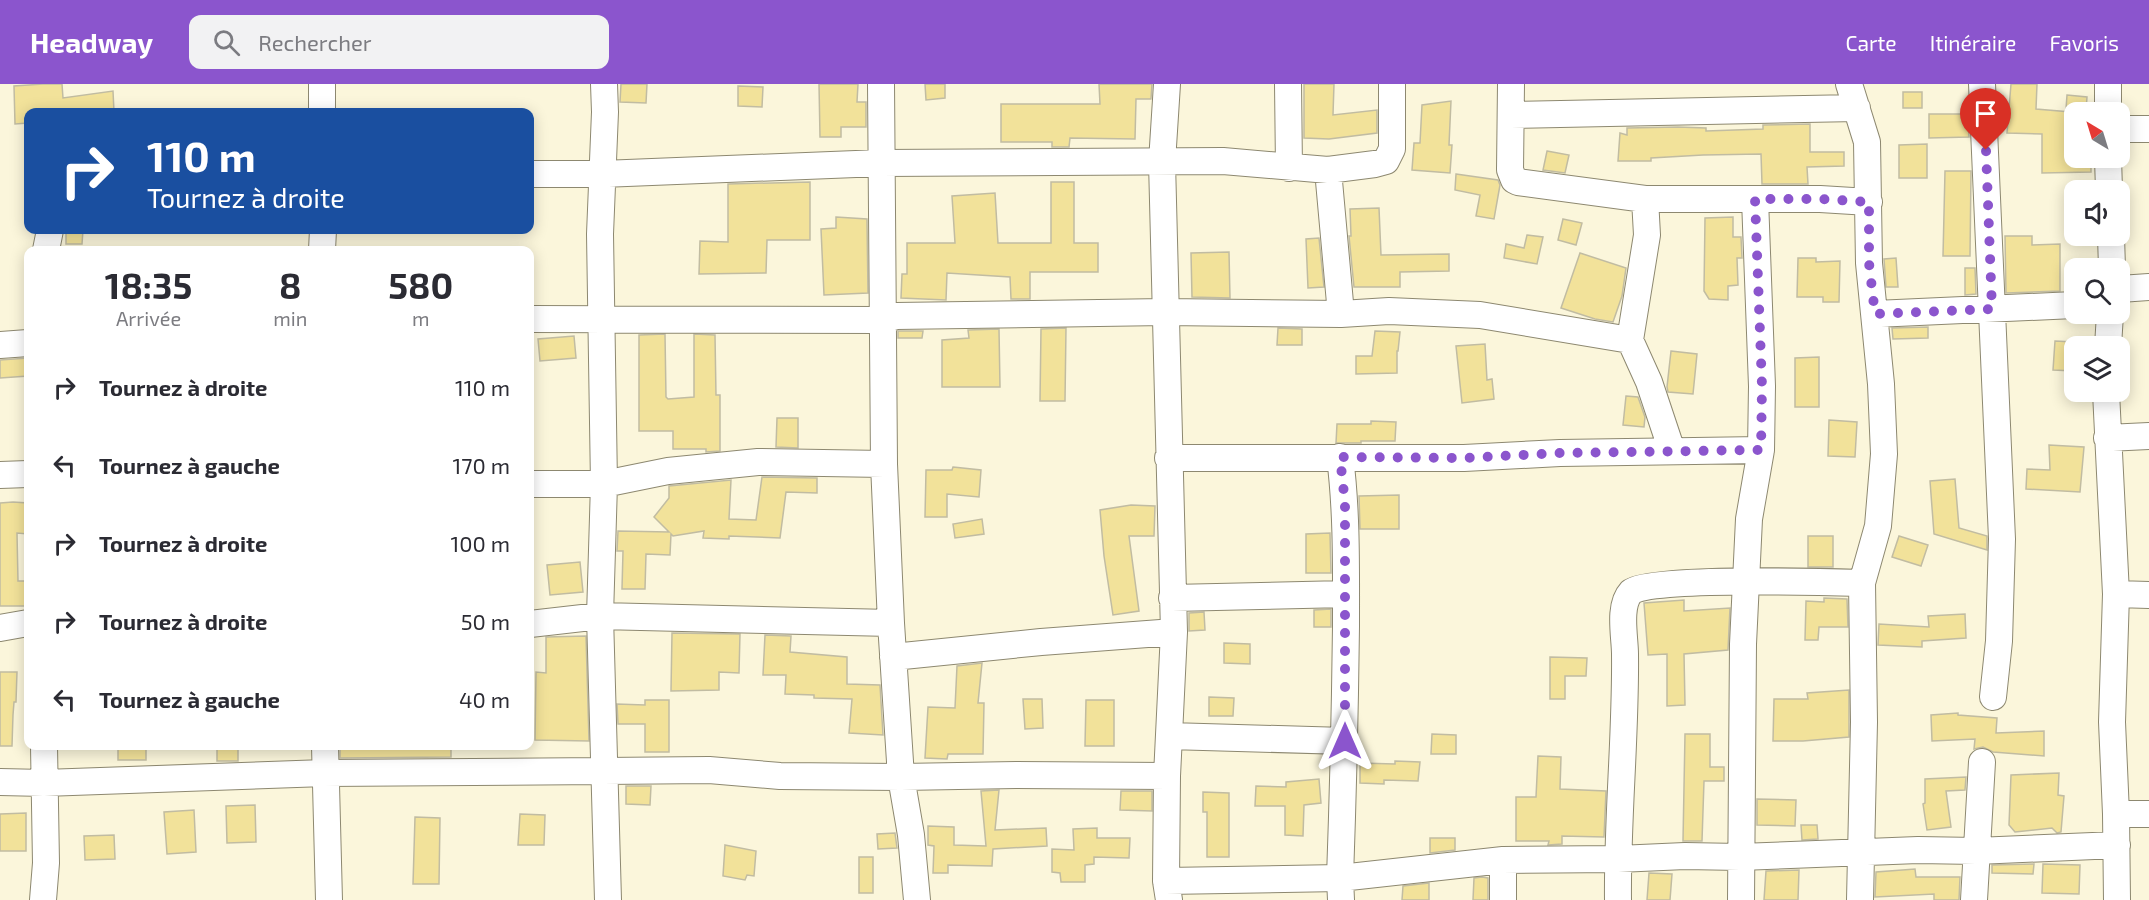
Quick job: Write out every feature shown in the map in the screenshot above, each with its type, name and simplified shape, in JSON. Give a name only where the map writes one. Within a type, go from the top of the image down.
[{"type":"street","points":[[322,84],[322,108]]},
{"type":"street","points":[[604,84],[600,234],[604,484],[600,616],[608,900]]},
{"type":"street","points":[[881,84],[884,464],[891,623],[902,777],[911,835],[917,900]]},
{"type":"street","points":[[1167,84],[1162,162],[1174,632],[1167,776],[1168,890],[1340,889],[1503,860],[1740,857],[2116,845]]},
{"type":"street","points":[[1288,84],[1289,168]]},
{"type":"street","points":[[534,174],[602,174],[880,163],[1223,161],[1328,170],[1375,164],[1386,160],[1389,156],[1392,149],[1392,84]]},
{"type":"street","points":[[1511,84],[1510,170],[1514,180],[1645,199],[1820,199],[1869,202]]},
{"type":"street","points":[[1982,84],[2002,539],[1999,641],[1993,697]]},
{"type":"street","points":[[2108,84],[2108,102]]},
{"type":"street","points":[[1511,115],[1853,96],[1867,142],[1869,263],[1875,314],[1884,454],[1878,526],[1862,583],[1864,722],[1860,900]]},
{"type":"street","points":[[2130,129],[2149,129]]},
{"type":"street","points":[[1328,170],[1341,314]]},
{"type":"street","points":[[1645,199],[1647,235],[1630,340],[1649,382],[1672,451]]},
{"type":"street","points":[[1741,900],[1743,644],[1749,519],[1761,450],[1762,386],[1755,199]]},
{"type":"street","points":[[2130,288],[2149,287]]},
{"type":"street","points":[[1875,314],[2064,305]]},
{"type":"street","points":[[534,319],[883,320],[896,316],[1165,312],[1341,314],[1389,311],[1480,315],[1630,340]]},
{"type":"street","points":[[0,345],[24,343]]},
{"type":"street","points":[[2106,402],[2116,594],[2112,722],[2117,900]]},
{"type":"street","points":[[2107,438],[2149,436]]},
{"type":"street","points":[[1168,458],[1464,458],[1560,453],[1761,450]]},
{"type":"street","points":[[1340,457],[1345,503],[1346,594],[1345,741],[1340,889]]},
{"type":"street","points":[[534,484],[604,484],[668,471],[758,462],[884,464]]},
{"type":"street","points":[[0,475],[24,474]]},
{"type":"street","points":[[1618,900],[1625,672],[1624,607],[1630,592],[1637,588],[1657,584],[1747,581],[1862,583]]},
{"type":"street","points":[[1172,598],[1346,594]]},
{"type":"street","points":[[2116,594],[2149,595]]},
{"type":"street","points":[[534,624],[600,616],[891,623]]},
{"type":"street","points":[[0,627],[24,624]]},
{"type":"street","points":[[893,657],[1041,642],[1174,632]]},
{"type":"street","points":[[1169,736],[1345,741]]},
{"type":"street","points":[[43,900],[46,863],[44,750]]},
{"type":"street","points":[[325,750],[329,900]]},
{"type":"street","points":[[1974,900],[1982,762]]},
{"type":"street","points":[[0,782],[44,783],[325,773],[709,770],[780,776],[1167,776]]},
{"type":"street","points":[[2116,814],[2149,814]]},
{"type":"street","points":[[1503,860],[1503,900]]},
{"type":"building","points":[[62,84],[63,98],[113,91],[114,108],[24,108],[24,123],[15,124],[14,86]]},
{"type":"building","points":[[621,84],[647,84],[646,103],[620,102]]},
{"type":"building","points":[[819,84],[858,84],[857,102],[866,102],[866,127],[841,127],[841,137],[820,137]]},
{"type":"building","points":[[925,84],[945,84],[945,98],[926,100]]},
{"type":"building","points":[[1099,84],[1152,84],[1151,99],[1136,99],[1135,139],[1070,138],[1069,147],[1052,147],[1052,142],[1001,142],[1001,104],[1100,104]]},
{"type":"building","points":[[1304,84],[1334,84],[1333,115],[1377,110],[1377,133],[1329,139],[1304,138]]},
{"type":"building","points":[[2011,84],[2037,84],[2036,109],[2064,111],[2064,168],[2091,168],[2091,172],[2042,173],[2042,134],[2007,133]]},
{"type":"building","points":[[738,86],[763,87],[762,107],[738,106]]},
{"type":"building","points":[[1903,92],[1922,92],[1922,108],[1903,108]]},
{"type":"building","points":[[2067,95],[2087,97],[2087,102],[2066,102]]},
{"type":"building","points":[[1451,101],[1450,173],[1412,170],[1414,143],[1420,143],[1422,105]]},
{"type":"building","points":[[1929,114],[1968,114],[1969,137],[1929,138]]},
{"type":"building","points":[[1810,124],[1810,152],[1844,152],[1844,166],[1807,167],[1808,184],[1762,184],[1761,154],[1703,155],[1651,158],[1651,161],[1618,161],[1620,133],[1627,135],[1627,128],[1706,128],[1706,131],[1763,129],[1763,125]]},
{"type":"building","points":[[1927,144],[1927,178],[1899,178],[1899,145]]},
{"type":"building","points":[[1547,151],[1569,155],[1565,173],[1543,170]]},
{"type":"building","points":[[1945,171],[1971,171],[1970,256],[1943,256]]},
{"type":"building","points":[[1456,174],[1498,180],[1500,185],[1494,219],[1476,216],[1480,195],[1455,190]]},
{"type":"building","points":[[810,182],[810,240],[767,240],[766,273],[699,274],[700,241],[728,242],[728,184]]},
{"type":"building","points":[[1051,182],[1074,182],[1074,243],[1098,243],[1098,272],[1030,272],[1030,299],[1011,299],[1010,277],[947,273],[946,300],[901,298],[902,274],[907,274],[907,243],[955,243],[952,196],[995,193],[998,243],[1051,243]]},
{"type":"building","points":[[1379,208],[1381,255],[1449,254],[1449,271],[1400,272],[1400,287],[1354,287],[1349,236],[1351,236],[1350,209]]},
{"type":"building","points":[[836,217],[867,219],[868,293],[824,295],[821,229],[836,228]]},
{"type":"building","points":[[1733,217],[1733,237],[1741,237],[1742,258],[1737,258],[1738,285],[1728,286],[1728,300],[1709,299],[1704,291],[1705,218]]},
{"type":"building","points":[[1563,219],[1582,223],[1576,245],[1558,240]]},
{"type":"building","points":[[66,234],[83,234],[82,244],[66,244]]},
{"type":"building","points":[[1527,235],[1543,237],[1537,264],[1504,258],[1506,244],[1524,248]]},
{"type":"building","points":[[2005,236],[2032,236],[2032,245],[2060,244],[2060,291],[2006,293]]},
{"type":"building","points":[[1319,238],[1324,287],[1308,288],[1306,239]]},
{"type":"building","points":[[1229,252],[1230,298],[1192,297],[1191,253]]},
{"type":"building","points":[[1580,253],[1626,268],[1622,296],[1613,322],[1561,308]]},
{"type":"building","points":[[1798,258],[1816,258],[1816,262],[1840,261],[1839,302],[1823,302],[1823,297],[1797,297]]},
{"type":"building","points":[[1896,258],[1898,287],[1886,287],[1884,259]]},
{"type":"building","points":[[1965,268],[1975,268],[1976,294],[1965,295]]},
{"type":"building","points":[[1928,327],[1928,338],[1893,339],[1892,328]]},
{"type":"building","points":[[1066,328],[1065,401],[1040,401],[1041,329]]},
{"type":"building","points":[[1278,328],[1302,329],[1302,345],[1277,345]]},
{"type":"building","points":[[999,329],[1000,387],[942,387],[942,340],[969,338],[968,330]]},
{"type":"building","points":[[898,331],[923,331],[922,338],[898,338]]},
{"type":"building","points":[[1375,331],[1400,332],[1397,373],[1356,374],[1356,356],[1372,356]]},
{"type":"building","points":[[665,334],[666,397],[668,399],[694,397],[694,334],[715,335],[716,395],[720,395],[720,451],[673,449],[673,431],[639,431],[639,335]]},
{"type":"building","points":[[574,336],[576,358],[540,361],[538,339]]},
{"type":"building","points":[[2055,341],[2064,341],[2064,371],[2053,370]]},
{"type":"building","points":[[1485,344],[1487,380],[1492,379],[1494,399],[1462,403],[1456,346]]},
{"type":"building","points":[[1671,351],[1697,354],[1693,394],[1668,392]]},
{"type":"building","points":[[1819,357],[1819,407],[1795,407],[1795,358]]},
{"type":"building","points":[[24,358],[24,376],[0,378],[0,360]]},
{"type":"building","points":[[1626,396],[1638,397],[1645,417],[1644,427],[1623,425]]},
{"type":"building","points":[[777,418],[798,418],[798,448],[776,447]]},
{"type":"building","points":[[1829,420],[1857,422],[1855,457],[1828,456]]},
{"type":"building","points":[[1371,421],[1396,422],[1395,441],[1336,443],[1337,424],[1371,424]]},
{"type":"building","points":[[2049,445],[2084,447],[2080,492],[2026,489],[2027,469],[2050,470]]},
{"type":"building","points":[[953,467],[981,470],[979,497],[947,494],[947,517],[925,517],[926,470],[952,470]]},
{"type":"building","points":[[762,477],[817,478],[817,493],[786,492],[780,538],[729,536],[729,539],[703,538],[704,531],[673,536],[671,534],[670,555],[646,554],[645,589],[622,589],[623,551],[617,551],[618,531],[669,532],[654,517],[669,498],[669,486],[731,480],[729,519],[756,520]]},
{"type":"building","points":[[1955,479],[1959,528],[1987,536],[1987,550],[1934,534],[1930,481]]},
{"type":"building","points":[[1399,495],[1399,529],[1360,529],[1359,496]]},
{"type":"building","points":[[0,503],[24,503],[24,534],[17,533],[18,581],[24,581],[24,606],[0,606]]},
{"type":"building","points":[[1131,505],[1155,506],[1154,536],[1129,536],[1139,611],[1113,615],[1100,510]]},
{"type":"building","points":[[982,519],[984,534],[955,538],[953,524]]},
{"type":"building","points":[[1330,533],[1331,573],[1306,573],[1306,534]]},
{"type":"building","points":[[1808,536],[1833,536],[1833,567],[1808,567]]},
{"type":"building","points":[[1899,536],[1928,545],[1921,566],[1892,557]]},
{"type":"building","points":[[580,562],[583,592],[550,595],[547,565]]},
{"type":"building","points":[[1824,598],[1847,599],[1848,627],[1819,627],[1818,640],[1805,640],[1806,601],[1824,602]]},
{"type":"building","points":[[1684,600],[1684,611],[1730,608],[1728,650],[1684,654],[1685,705],[1667,706],[1667,654],[1648,655],[1644,603]]},
{"type":"building","points":[[1331,609],[1331,627],[1314,627],[1314,610]]},
{"type":"building","points":[[1204,612],[1205,630],[1189,631],[1189,613]]},
{"type":"building","points":[[1965,614],[1966,638],[1922,641],[1922,647],[1878,645],[1879,624],[1929,627],[1928,616]]},
{"type":"building","points":[[672,633],[740,634],[739,673],[719,672],[719,690],[671,691]]},
{"type":"building","points":[[765,635],[791,636],[790,652],[847,657],[847,684],[880,685],[883,735],[849,733],[852,699],[814,698],[814,695],[785,694],[786,675],[763,675]]},
{"type":"building","points":[[586,636],[589,741],[535,740],[536,672],[546,673],[546,637]]},
{"type":"building","points":[[1224,643],[1250,644],[1250,664],[1224,663]]},
{"type":"building","points":[[1550,657],[1587,658],[1586,676],[1565,676],[1565,699],[1550,699]]},
{"type":"building","points":[[982,663],[978,703],[984,703],[983,754],[948,754],[947,759],[925,758],[928,707],[955,708],[957,666]]},
{"type":"building","points":[[0,672],[17,672],[12,746],[0,746]]},
{"type":"building","points":[[1849,690],[1849,737],[1773,741],[1774,699],[1808,699],[1807,693]]},
{"type":"building","points":[[1209,697],[1234,698],[1233,716],[1209,716]]},
{"type":"building","points":[[1023,699],[1042,699],[1043,728],[1025,729]]},
{"type":"building","points":[[645,700],[669,700],[669,752],[645,752],[645,724],[618,724],[617,704],[645,705]]},
{"type":"building","points":[[1086,700],[1114,700],[1114,746],[1085,746]]},
{"type":"building","points":[[1958,713],[1958,715],[1997,718],[1996,733],[2044,731],[2044,756],[1993,752],[1983,747],[1974,749],[1975,739],[1932,741],[1931,715]]},
{"type":"building","points":[[1432,734],[1456,735],[1456,754],[1431,754]]},
{"type":"building","points":[[1685,734],[1710,734],[1710,767],[1724,767],[1724,781],[1704,781],[1702,841],[1683,841]]},
{"type":"building","points":[[118,750],[146,750],[146,760],[118,760]]},
{"type":"building","points":[[217,750],[238,750],[238,761],[217,761]]},
{"type":"building","points":[[340,750],[451,750],[451,757],[340,758]]},
{"type":"building","points":[[1538,756],[1561,757],[1560,789],[1606,791],[1604,837],[1562,836],[1562,844],[1548,845],[1549,841],[1516,841],[1516,797],[1536,797]]},
{"type":"building","points":[[1395,761],[1420,762],[1418,781],[1384,780],[1384,784],[1360,783],[1360,763],[1395,764]]},
{"type":"building","points":[[2059,773],[2058,795],[2064,796],[2061,832],[2057,833],[2052,828],[2015,832],[2009,825],[2011,775]]},
{"type":"building","points":[[1966,777],[1965,790],[1946,791],[1951,827],[1927,830],[1923,804],[1925,803],[1925,779]]},
{"type":"building","points":[[1319,779],[1321,803],[1304,805],[1303,836],[1285,835],[1285,806],[1255,806],[1256,786],[1286,787],[1286,782]]},
{"type":"building","points":[[626,786],[651,786],[650,805],[626,804]]},
{"type":"building","points":[[999,790],[995,830],[1046,828],[1047,846],[993,849],[992,866],[948,865],[948,873],[933,873],[934,846],[928,845],[928,826],[954,827],[954,845],[986,846],[981,791]]},
{"type":"building","points":[[1121,791],[1152,791],[1152,811],[1120,810]]},
{"type":"building","points":[[1203,792],[1229,793],[1229,857],[1207,857],[1207,812],[1203,812]]},
{"type":"building","points":[[1757,799],[1796,800],[1795,826],[1757,825]]},
{"type":"building","points":[[255,805],[256,842],[227,843],[226,806]]},
{"type":"building","points":[[194,810],[196,852],[167,854],[164,812]]},
{"type":"building","points":[[26,813],[26,851],[0,851],[0,814]]},
{"type":"building","points":[[520,814],[545,815],[544,845],[518,845]]},
{"type":"building","points":[[415,817],[440,818],[439,884],[413,884]]},
{"type":"building","points":[[1801,825],[1817,825],[1818,839],[1802,840]]},
{"type":"building","points":[[1097,828],[1097,838],[1130,838],[1129,858],[1094,857],[1094,864],[1085,865],[1085,882],[1061,882],[1060,873],[1052,872],[1052,849],[1074,850],[1073,829]]},
{"type":"building","points":[[895,833],[897,848],[878,849],[877,834]]},
{"type":"building","points":[[114,835],[115,859],[85,860],[84,836]]},
{"type":"building","points":[[1430,838],[1455,838],[1455,850],[1430,853]]},
{"type":"building","points":[[725,845],[756,851],[754,876],[747,875],[745,880],[723,876]]},
{"type":"building","points":[[859,857],[873,857],[873,893],[859,893]]},
{"type":"building","points":[[2034,864],[2033,874],[1992,873],[1992,865]]},
{"type":"building","points":[[2043,864],[2080,865],[2079,894],[2042,893]]},
{"type":"building","points":[[1915,869],[1916,877],[1960,877],[1959,900],[1934,900],[1934,894],[1875,897],[1876,872]]},
{"type":"building","points":[[1799,870],[1798,900],[1764,900],[1766,871]]},
{"type":"building","points":[[1649,873],[1672,874],[1670,900],[1647,900]]},
{"type":"building","points":[[1474,878],[1488,878],[1488,900],[1473,900]]},
{"type":"building","points":[[1429,883],[1429,900],[1402,900],[1403,886]]},
{"type":"route","points":[[1345,741],[1345,503],[1340,457],[1464,458],[1560,453],[1761,450],[1762,386],[1755,199],[1869,202],[1869,263],[1875,314],[1992,309],[1986,150]]}]
